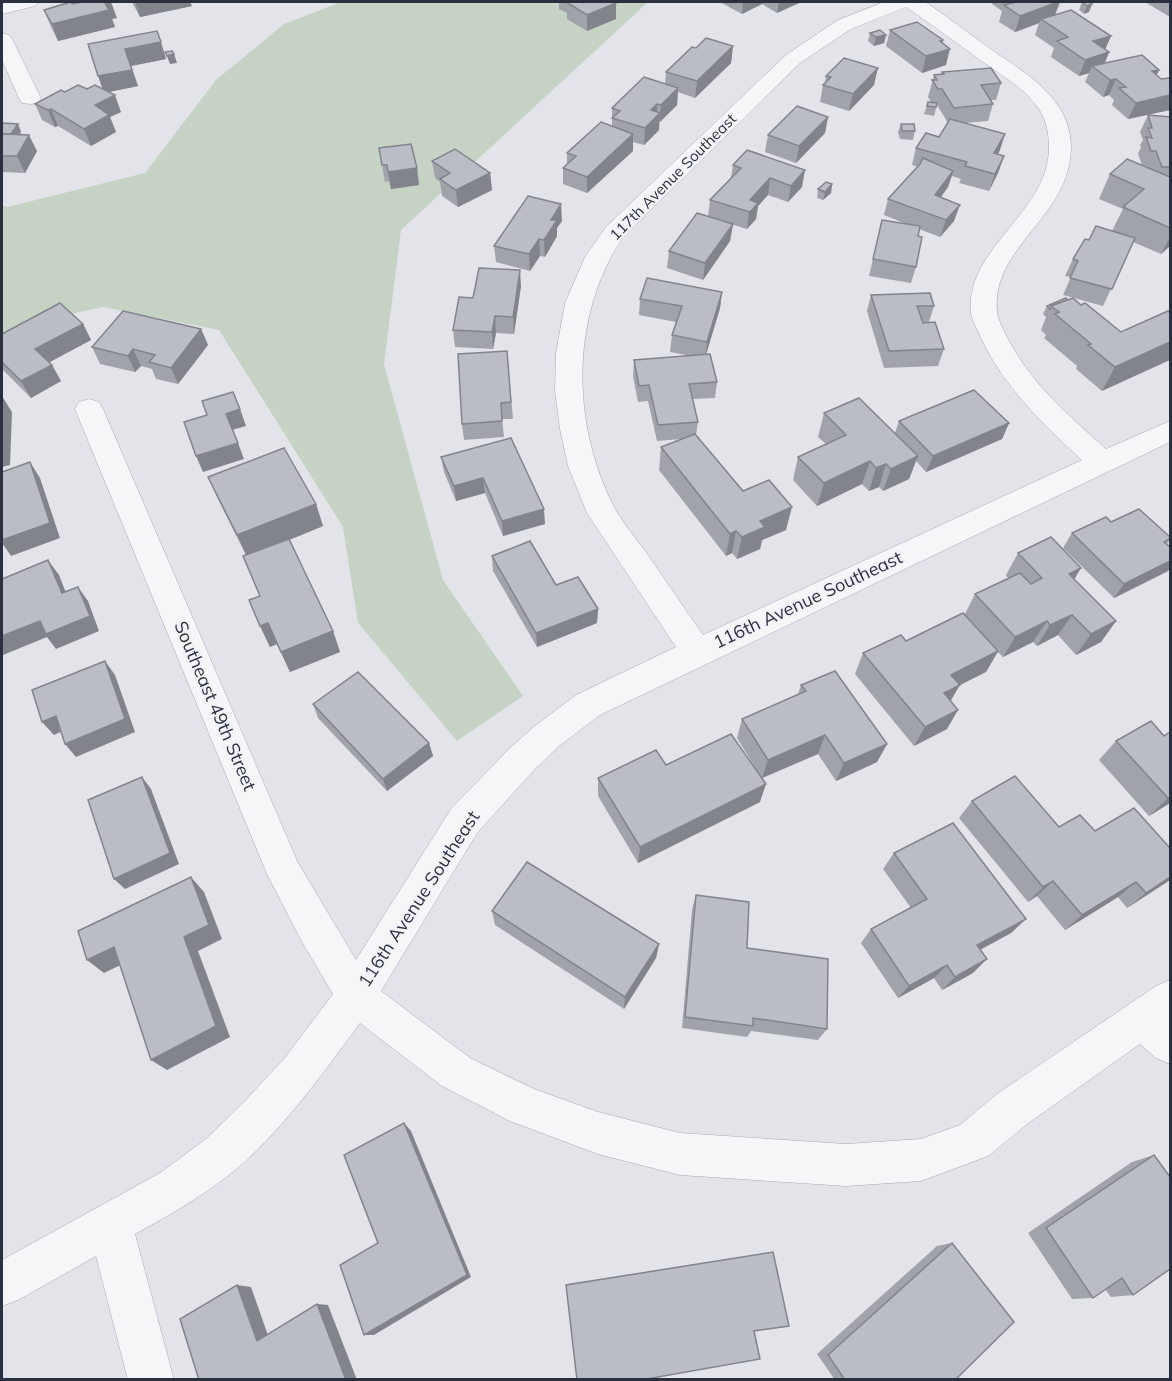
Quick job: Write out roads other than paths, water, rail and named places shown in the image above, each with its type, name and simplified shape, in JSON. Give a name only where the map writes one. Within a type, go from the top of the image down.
[{"type":"street","points":[[2,8],[28,2]]},
{"type":"street","name":"117th Avenue Southeast","points":[[697,652],[602,513],[582,466],[569,391],[569,353],[578,303],[597,257],[614,232],[793,59],[825,34],[854,18],[902,2]]},
{"type":"street","points":[[912,2],[1026,83],[1048,107],[1059,127],[1062,149],[1059,174],[1046,199],[999,256],[985,283],[984,314],[996,344],[1013,372],[1042,406],[1103,463]]},
{"type":"street","points":[[2,39],[30,98]]},
{"type":"street","name":"Southeast 49th Street","points":[[89,409],[285,874],[356,996]]},
{"type":"street","name":"116th Avenue Southeast","points":[[2,1284],[175,1188],[221,1155],[298,1073],[356,996],[464,821],[522,759],[547,736],[588,705],[1170,431]]},
{"type":"street","points":[[356,996],[456,1072],[525,1106],[598,1133],[680,1154],[846,1165],[921,1160],[973,1141],[1012,1109],[1161,1021]]},
{"type":"street","points":[[110,1224],[151,1380]]}]
